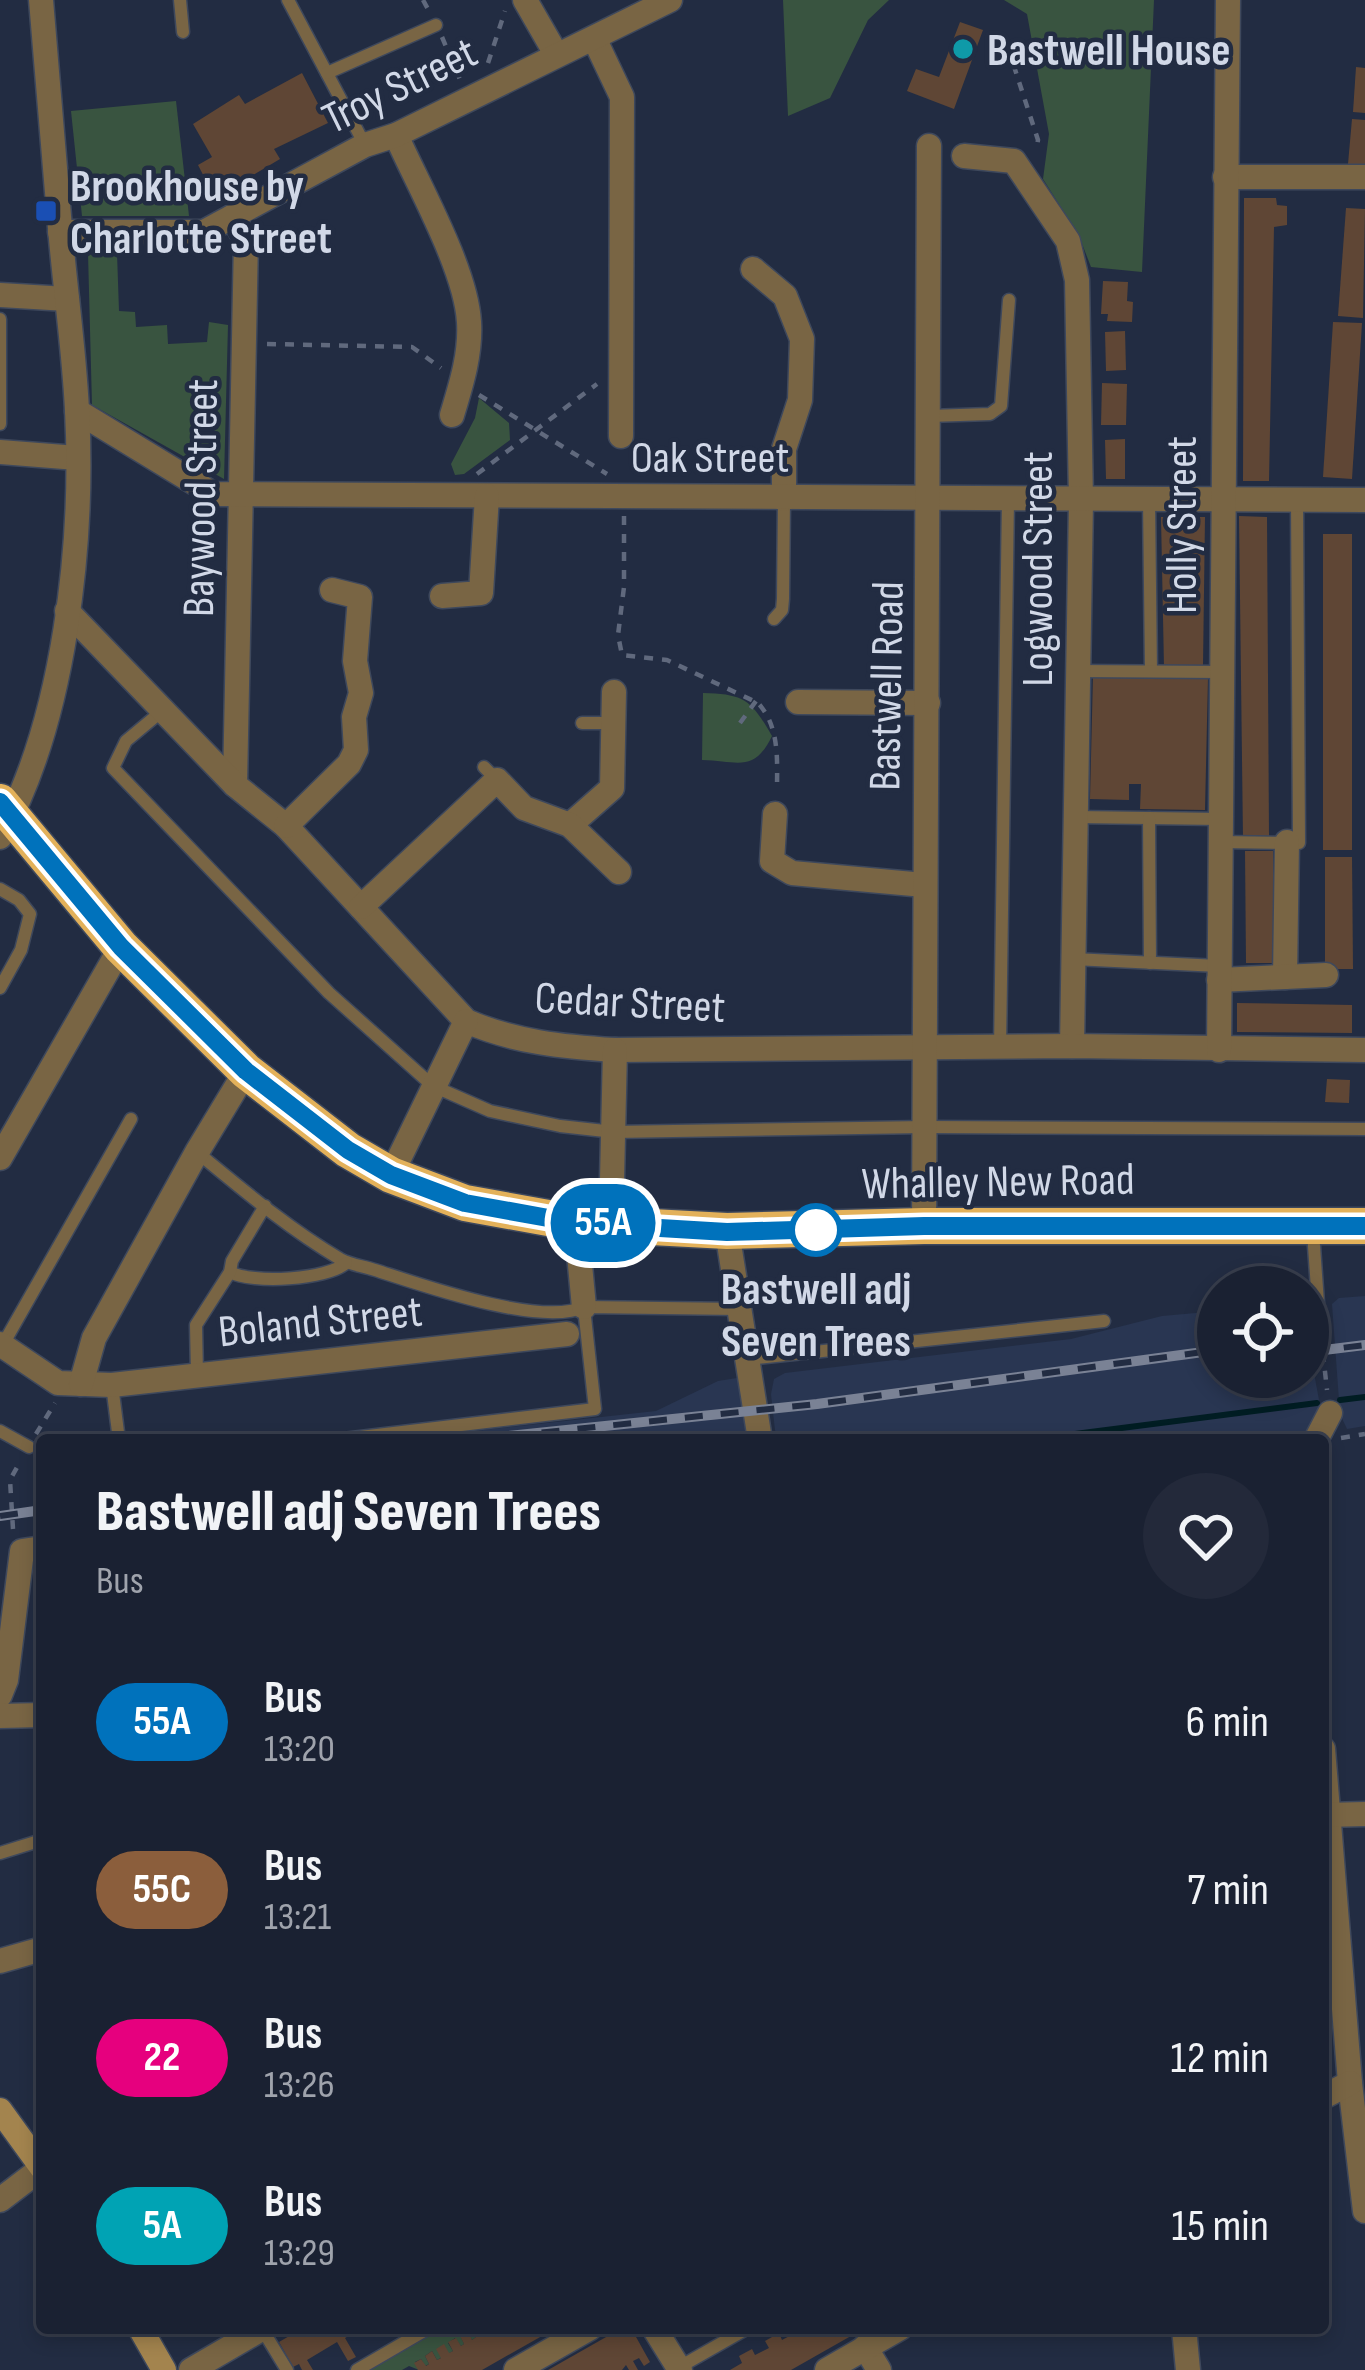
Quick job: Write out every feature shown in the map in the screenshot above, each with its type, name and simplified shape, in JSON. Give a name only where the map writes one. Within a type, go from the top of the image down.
[{"type":"highway","name":"Whalley New Road","points":[[4,818],[121,947],[246,1071],[348,1150],[391,1175],[465,1203],[593,1223],[727,1232],[924,1226],[1365,1226]]},
{"type":"street","points":[[4,818],[24,794],[68,611],[77,458],[77,411],[41,0]]},
{"type":"street","points":[[525,0],[556,54]]},
{"type":"street","name":"Troy Street","points":[[60,232],[204,232],[365,145],[396,135],[670,0]]},
{"type":"street","name":"Holly Street","points":[[1219,1050],[1228,0]]},
{"type":"street","points":[[594,38],[622,97],[621,436]]},
{"type":"street","points":[[396,135],[451,257],[470,318],[468,352],[452,415]]},
{"type":"street","name":"Bastwell Road","points":[[924,1226],[929,146]]},
{"type":"street","name":"Logwood Street","points":[[964,156],[1014,161],[1068,241],[1077,280],[1081,501],[1072,1046]]},
{"type":"street","points":[[1225,177],[1365,177]]},
{"type":"street","name":"Baywood Street","points":[[232,218],[246,240],[235,785]]},
{"type":"street","points":[[753,269],[796,292],[802,339],[800,400],[784,449],[784,499]]},
{"type":"street","points":[[0,295],[67,299]]},
{"type":"street","name":"Oak Street","points":[[77,411],[213,494],[477,489],[784,499],[1365,500]]},
{"type":"street","points":[[0,452],[77,458]]},
{"type":"street","points":[[442,596],[482,593],[477,489]]},
{"type":"street","points":[[286,826],[349,764],[356,750],[360,598],[332,590]]},
{"type":"street","name":"Cedar Street","points":[[68,611],[235,785],[286,826],[466,1021],[495,1034],[559,1047],[615,1050],[1072,1046],[1365,1050]]},
{"type":"street","points":[[570,825],[612,788],[614,692]]},
{"type":"street","points":[[798,702],[928,704]]},
{"type":"street","points":[[361,907],[491,774],[524,808],[570,825],[619,872]]},
{"type":"street","points":[[775,814],[772,860],[792,873],[924,885]]},
{"type":"street","points":[[1285,977],[1287,842]]},
{"type":"street","points":[[0,1159],[121,947]]},
{"type":"street","points":[[1219,973],[1326,976]]},
{"type":"street","points":[[391,1175],[466,1021]]},
{"type":"street","points":[[584,1307],[593,1223],[614,1132],[615,1050]]},
{"type":"street","points":[[1,1346],[58,1383],[81,1384],[94,1338],[246,1071]]},
{"type":"street","points":[[727,1232],[759,1434]]},
{"type":"street","name":"Boland Street","points":[[81,1384],[112,1385],[568,1334]]},
{"type":"street","points":[[1319,1434],[1330,1413]]},
{"type":"street","points":[[0,1695],[32,1550]]},
{"type":"street","points":[[0,1716],[36,1715]]},
{"type":"street","points":[[1329,1815],[1365,1814]]},
{"type":"street","points":[[1329,1848],[1365,2211]]},
{"type":"street","points":[[0,1961],[36,1951]]},
{"type":"street","points":[[1329,2094],[1350,2083]]},
{"type":"street","points":[[0,2110],[36,2160]]},
{"type":"street","points":[[0,2200],[36,2173]]},
{"type":"street","points":[[143,2334],[164,2370]]},
{"type":"street","points":[[191,2370],[253,2334]]},
{"type":"street","points":[[516,2370],[579,2334]]},
{"type":"street","points":[[658,2334],[678,2369]]},
{"type":"street","points":[[827,2370],[890,2334]]},
{"type":"street","points":[[1185,2334],[1189,2370]]},
{"type":"street","points":[[866,2348],[879,2370]]},
{"type":"lane","points":[[180,0],[183,32]]},
{"type":"lane","points":[[288,0],[365,145]]},
{"type":"lane","points":[[326,73],[436,25]]},
{"type":"lane","points":[[928,416],[990,413],[1001,406],[1009,300]]},
{"type":"lane","points":[[0,319],[0,424]]},
{"type":"lane","points":[[774,619],[782,610],[784,499]]},
{"type":"lane","points":[[1000,1048],[1009,499]]},
{"type":"lane","points":[[1076,817],[1149,818],[1299,842],[1297,499]]},
{"type":"lane","points":[[1149,500],[1150,671]]},
{"type":"lane","points":[[1078,670],[1221,672]]},
{"type":"lane","points":[[162,711],[126,741],[113,768],[329,993],[433,1086],[490,1111],[614,1132],[925,1127],[1365,1130]]},
{"type":"lane","points":[[582,722],[613,723]]},
{"type":"lane","points":[[1149,818],[1150,963]]},
{"type":"lane","points":[[0,889],[19,900],[30,914],[21,950],[0,988]]},
{"type":"lane","points":[[1073,959],[1219,973]]},
{"type":"lane","points":[[1,1346],[130,1119]]},
{"type":"lane","points":[[197,1152],[346,1263],[488,1303],[570,1313],[584,1307],[740,1309]]},
{"type":"lane","points":[[197,1376],[196,1325],[265,1206]]},
{"type":"lane","points":[[1313,1226],[1316,1266]]},
{"type":"lane","points":[[230,1272],[245,1280],[334,1273],[346,1263]]},
{"type":"lane","points":[[385,1434],[595,1409],[584,1307]]},
{"type":"lane","points":[[748,1359],[1105,1321]]},
{"type":"lane","points":[[112,1385],[118,1434]]},
{"type":"lane","points":[[0,1430],[29,1447]]},
{"type":"lane","points":[[0,1852],[36,1842]]},
{"type":"lane","points":[[266,2334],[287,2370]]},
{"type":"lane","points":[[357,2370],[419,2334]]},
{"type":"lane","points":[[678,2369],[738,2334]]},
{"type":"path","points":[[423,0],[473,96]]},
{"type":"path","points":[[473,96],[509,0]]},
{"type":"path","points":[[1008,48],[1038,140],[1031,186]]},
{"type":"path","points":[[477,489],[534,428],[622,367]]},
{"type":"path","points":[[624,497],[624,586],[618,635],[622,655],[667,660],[756,701],[767,712],[778,747],[775,814]]},
{"type":"path","points":[[740,723],[756,701]]},
{"type":"path","points":[[1328,1398],[1330,1413]]},
{"type":"shaded area","points":[[1365,1296],[1365,1426],[1347,1429],[1340,1414],[1332,1304],[1339,1298]]},
{"type":"shaded area","points":[[1197,1313],[1197,1398],[1319,1398],[1322,1416],[1306,1434],[776,1434],[771,1394],[774,1379],[785,1373],[1071,1339],[1162,1316]]},
{"type":"shaded area","points":[[743,1377],[755,1434],[447,1434],[656,1411],[718,1381]]},
{"type":"green space","points":[[783,0],[889,0],[868,20],[830,98],[788,116]]},
{"type":"green space","points":[[1004,0],[1154,0],[1142,272],[1091,267],[1079,236],[1043,179],[1049,134],[1027,14]]},
{"type":"green space","points":[[176,101],[189,216],[82,216],[71,111]]},
{"type":"green space","points":[[88,253],[117,253],[119,311],[135,312],[136,327],[167,325],[168,344],[207,342],[209,322],[228,325],[224,479],[92,405]]},
{"type":"green space","points":[[479,398],[509,423],[510,440],[464,474],[455,475],[451,464],[475,418]]},
{"type":"green space","points":[[703,693],[729,695],[752,707],[772,736],[759,756],[744,762],[702,760]]},
{"type":"green space","points":[[428,2334],[462,2334],[464,2344],[455,2338],[448,2343],[453,2351],[437,2360],[432,2351],[425,2356],[429,2364],[425,2366],[421,2359],[415,2362],[419,2370],[409,2366],[365,2370]]},
{"type":"building","name":"Bastwell House","points":[[960,22],[983,30],[954,109],[907,91],[916,69],[939,77]]},
{"type":"building","points":[[1356,67],[1365,68],[1365,113],[1353,112]]},
{"type":"building","points":[[302,73],[328,123],[274,149],[280,159],[215,198],[198,165],[212,157],[193,124],[239,95],[245,104]]},
{"type":"building","points":[[1352,119],[1365,120],[1365,165],[1348,164]]},
{"type":"building","points":[[1244,198],[1276,198],[1277,205],[1287,206],[1287,225],[1274,227],[1269,481],[1243,481]]},
{"type":"building","points":[[1346,208],[1365,209],[1363,318],[1338,316]]},
{"type":"building","points":[[1103,281],[1128,282],[1132,322],[1107,321],[1108,314],[1101,314]]},
{"type":"building","points":[[1333,322],[1362,323],[1352,479],[1323,477]]},
{"type":"building","points":[[1125,331],[1126,370],[1106,371],[1105,332]]},
{"type":"building","points":[[1102,383],[1127,384],[1126,425],[1101,425]]},
{"type":"building","points":[[1125,439],[1125,479],[1106,479],[1105,440]]},
{"type":"building","points":[[1239,516],[1267,517],[1269,837],[1243,839]]},
{"type":"building","points":[[1161,517],[1205,517],[1203,665],[1164,667]]},
{"type":"building","points":[[1323,534],[1352,534],[1352,850],[1323,850]]},
{"type":"building","points":[[1093,675],[1208,678],[1205,810],[1140,809],[1141,784],[1129,784],[1129,800],[1090,799]]},
{"type":"building","points":[[1245,851],[1273,851],[1273,963],[1246,963]]},
{"type":"building","points":[[1325,857],[1352,857],[1353,969],[1325,969]]},
{"type":"building","points":[[1237,1003],[1352,1005],[1352,1033],[1237,1032]]},
{"type":"building","points":[[1327,1079],[1350,1080],[1349,1103],[1325,1102]]},
{"type":"building","points":[[293,2334],[352,2334],[345,2338],[356,2357],[348,2361],[337,2342],[307,2360],[313,2370],[302,2370],[299,2364],[293,2367],[279,2342]]},
{"type":"building","points":[[463,2334],[472,2340],[545,2334],[482,2370],[418,2370],[414,2363],[421,2359],[429,2364],[425,2356],[432,2351],[437,2360],[441,2358],[436,2349],[444,2344],[449,2353],[453,2351],[448,2342],[456,2338],[461,2346]]},
{"type":"building","points":[[611,2334],[634,2334],[650,2362],[644,2366],[639,2358],[633,2361],[638,2370],[626,2365],[622,2370],[548,2370]]},
{"type":"building","points":[[777,2334],[782,2340],[793,2334],[854,2334],[791,2370],[730,2370],[742,2363],[739,2356],[769,2348],[765,2341]]},
{"type":"waterway","points":[[1340,1400],[1365,1397]]},
{"type":"waterway","points":[[1075,1434],[1317,1403]]},
{"type":"railway","points":[[1329,1349],[1365,1345]]},
{"type":"railway","points":[[528,1434],[817,1404],[1197,1353]]},
{"type":"railway","points":[[0,1516],[36,1511]]},
{"type":"bus line","name":"55A","points":[[0,802],[121,947],[246,1071],[348,1150],[391,1175],[465,1203],[576,1223],[727,1232],[924,1226],[1365,1226]]},
{"type":"place","name":"Bastwell House","points":[[963,49]]},
{"type":"place","name":"Brookhouse by Charlotte Street","points":[[46,211]]},
{"type":"place","name":"Bastwell adj Seven Trees","points":[[816,1230]]}]
